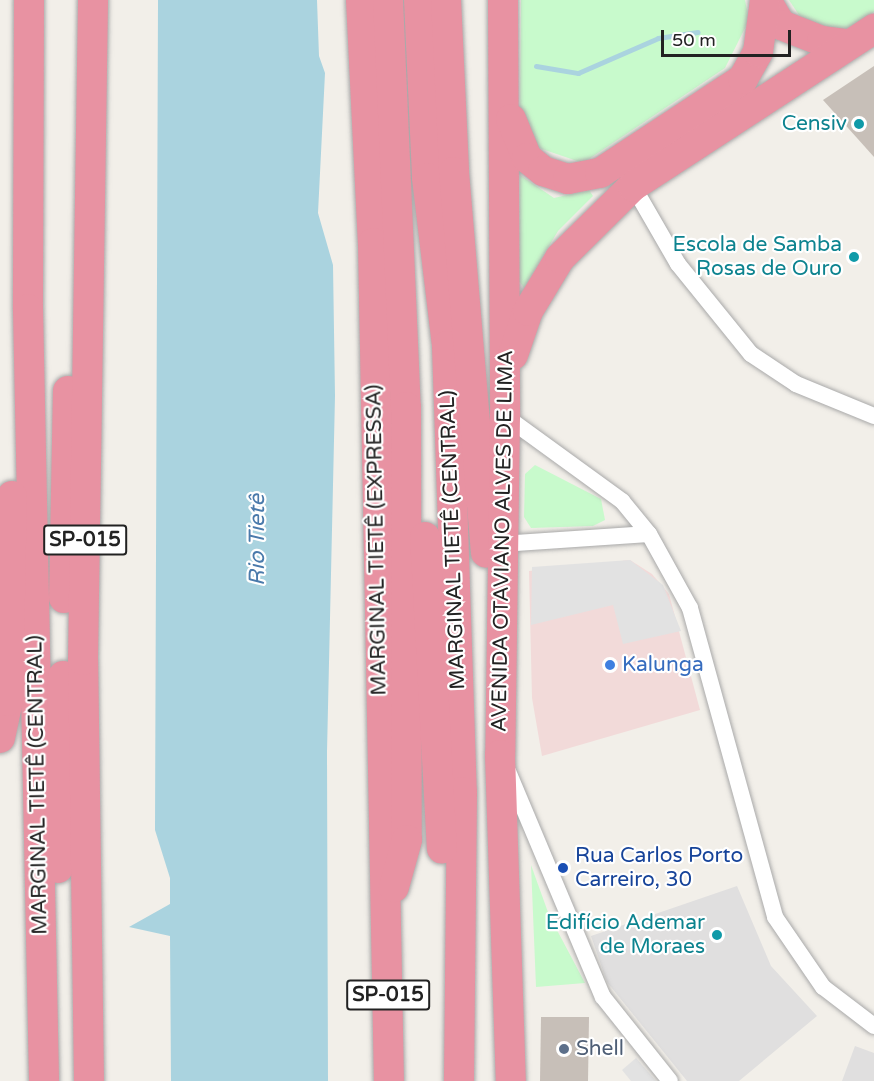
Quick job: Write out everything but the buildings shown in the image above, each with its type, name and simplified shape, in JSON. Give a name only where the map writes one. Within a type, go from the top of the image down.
[{"type":"highway","name":"MARGINAL TIETÊ (CENTRAL)","points":[[29,0],[28,309],[44,1081]]},
{"type":"highway","name":"SP-015","points":[[89,1081],[83,660],[93,0]]},
{"type":"highway","name":"MARGINAL TIETÊ (EXPRESSA)","points":[[362,0],[373,243],[381,814],[387,910],[389,1081]]},
{"type":"highway","name":"MARGINAL TIETÊ (CENTRAL)","points":[[387,910],[407,840],[406,407],[388,0]]},
{"type":"highway","name":"MARGINAL TIETÊ (CENTRAL)","points":[[419,0],[425,149],[447,346],[462,792],[459,1081]]},
{"type":"highway","points":[[446,0],[454,172],[484,547],[500,586]]},
{"type":"highway","name":"AVENIDA OTAVIANO ALVES DE LIMA","points":[[503,0],[505,416],[500,586],[500,755],[511,1081]]},
{"type":"highway","points":[[505,99],[519,146],[535,166],[568,178],[600,173],[743,79],[758,52],[766,0]]},
{"type":"highway","points":[[766,0],[781,25],[822,41],[847,44]]},
{"type":"highway","points":[[505,378],[543,282],[583,231],[633,186],[847,44],[874,29]]},
{"type":"highway","points":[[43,1012],[56,950],[72,283],[91,217]]},
{"type":"highway","points":[[0,738],[8,701],[15,346],[28,309]]},
{"type":"highway","points":[[406,407],[418,441],[447,955],[459,974]]},
{"type":"street","points":[[633,186],[678,264],[751,354],[796,384],[874,416]]},
{"type":"street","points":[[505,416],[622,501],[649,534],[690,608],[776,917],[823,987],[874,1026]]},
{"type":"street","points":[[501,544],[649,534]]},
{"type":"street","points":[[500,755],[603,996],[670,1081]]},
{"type":"shaded area","name":"Kalunga","points":[[630,560],[652,574],[669,594],[700,710],[542,756],[532,698],[529,571]]},
{"type":"shaded area","points":[[630,560],[663,585],[681,631],[623,644],[613,605],[531,625],[532,567]]},
{"type":"shaded area","points":[[737,886],[771,966],[817,1016],[739,1081],[687,1081],[607,982],[591,936]]},
{"type":"shaded area","points":[[855,1046],[874,1053],[874,1081],[842,1081]]},
{"type":"shaded area","points":[[636,1058],[656,1081],[631,1081],[622,1070]]},
{"type":"green space","points":[[521,0],[745,0],[749,20],[725,68],[583,163],[536,147],[520,108]]},
{"type":"green space","points":[[789,0],[874,0],[874,12],[842,32],[809,30]]},
{"type":"green space","points":[[520,175],[554,198],[589,190],[593,196],[558,231],[524,288],[519,281]]},
{"type":"green space","points":[[535,465],[601,499],[605,520],[593,526],[531,528],[524,517],[525,474]]},
{"type":"green space","points":[[531,865],[549,915],[585,983],[536,987]]},
{"type":"water","name":"Rio Tietê","points":[[158,0],[317,0],[319,56],[325,73],[318,213],[333,265],[335,396],[327,752],[328,1081],[171,1081],[170,936],[129,927],[170,904],[170,878],[155,830]]},
{"type":"waterway","points":[[536,66],[578,73],[658,38],[698,32]]},
{"type":"place","name":"Censiv","points":[[859,124]]},
{"type":"place","name":"Escola de Samba Rosas de Ouro","points":[[854,257]]},
{"type":"place","name":"Kalunga","points":[[610,665]]},
{"type":"place","name":"Rua Carlos Porto Carreiro, 30","points":[[563,868]]},
{"type":"place","name":"Edifício Ademar de Moraes","points":[[717,935]]},
{"type":"place","name":"Shell","points":[[564,1049]]}]
